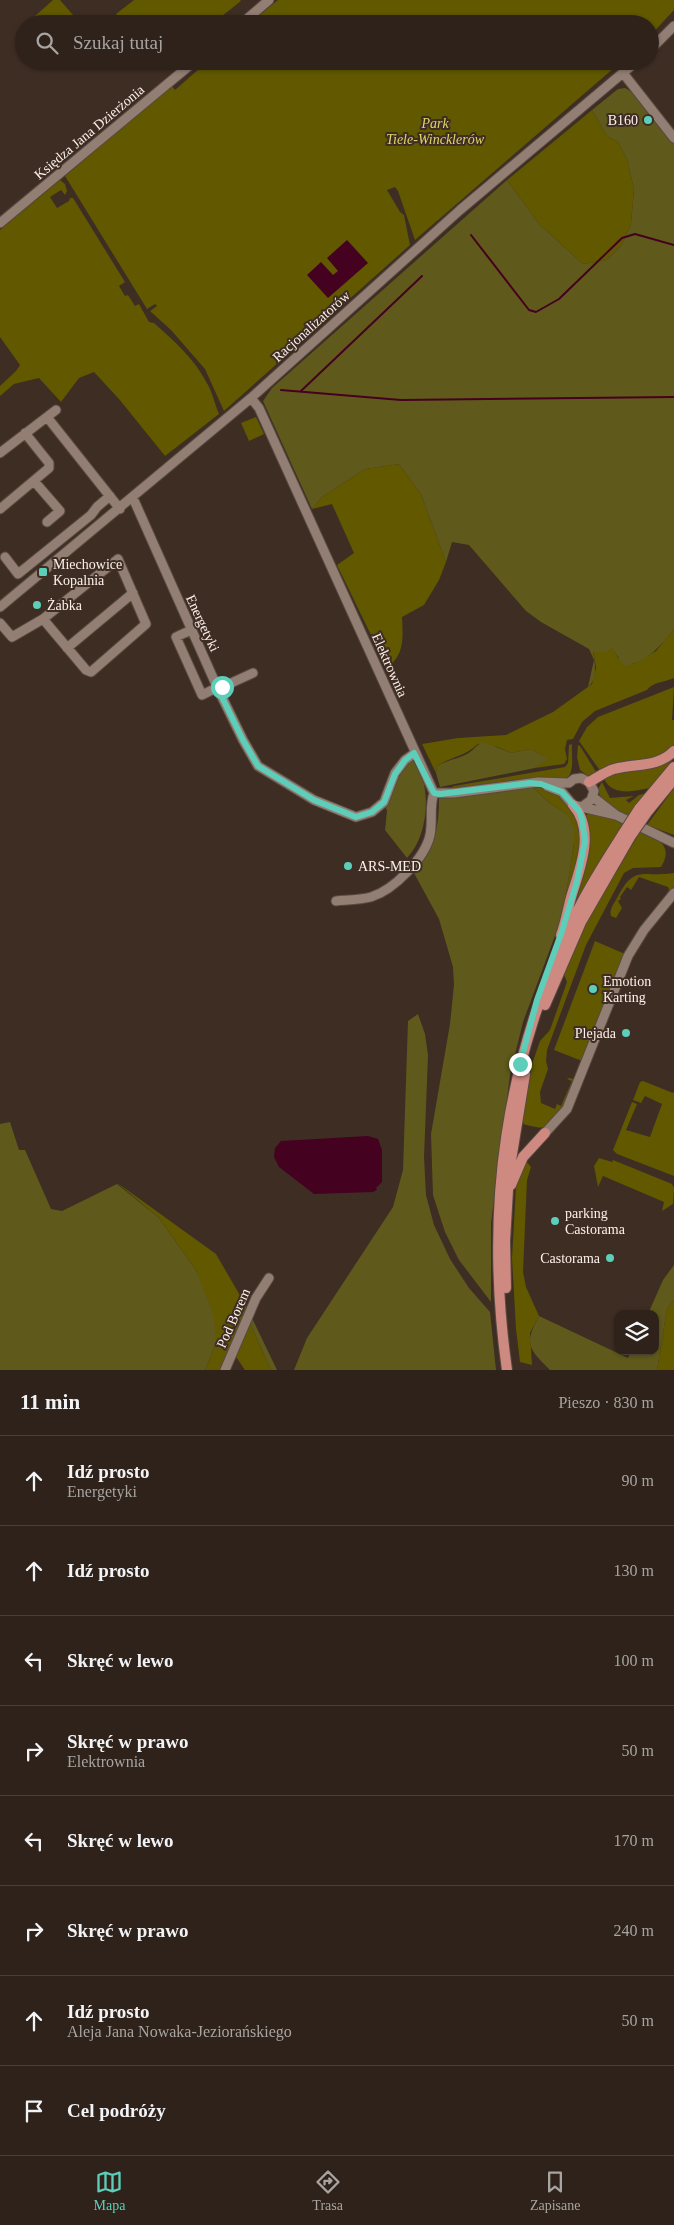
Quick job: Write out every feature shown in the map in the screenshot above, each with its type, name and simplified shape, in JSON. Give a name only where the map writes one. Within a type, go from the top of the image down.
[{"type":"main road","points":[[589,782],[612,769],[653,764],[667,758],[674,751]]},
{"type":"main road","points":[[533,1019],[548,977],[578,911],[643,810],[673,772]]},
{"type":"main road","points":[[507,1370],[500,1306],[497,1246],[502,1163],[520,1064],[544,978],[562,931],[584,851],[584,826],[575,804]]},
{"type":"main road","points":[[513,1370],[506,1300],[505,1241],[507,1198],[515,1128],[526,1065],[539,1019],[581,922],[626,835]]},
{"type":"main road","points":[[507,1198],[523,1158],[545,1133]]},
{"type":"street","points":[[252,15],[270,0]]},
{"type":"street","points":[[659,41],[674,26]]},
{"type":"street","name":"Księdza Jana Dzierżonia","points":[[0,223],[184,70]]},
{"type":"street","name":"Racjonalizatorów","points":[[0,607],[251,398],[460,210],[626,70]]},
{"type":"street","points":[[623,73],[674,138]]},
{"type":"street","name":"Elektrownia","points":[[251,398],[259,408],[414,753],[434,793]]},
{"type":"street","points":[[0,453],[56,410]]},
{"type":"street","points":[[47,417],[120,509]]},
{"type":"street","points":[[0,509],[49,468],[49,463],[25,433]]},
{"type":"street","points":[[34,481],[60,511],[47,522]]},
{"type":"street","points":[[4,558],[18,574],[91,515],[97,506],[110,496]]},
{"type":"street","name":"Energetyki","points":[[133,498],[218,688],[258,766],[314,800],[356,817],[372,812],[384,802],[395,774],[405,760],[414,753]]},
{"type":"street","points":[[0,623],[12,637],[43,619],[118,559],[146,624],[91,672],[86,670],[43,619]]},
{"type":"street","points":[[67,648],[133,592]]},
{"type":"street","points":[[191,630],[176,637],[202,695],[253,673]]},
{"type":"street","points":[[577,778],[589,782],[594,791],[589,803],[575,804],[565,791],[569,783],[577,778]]},
{"type":"street","points":[[336,901],[371,897],[392,885],[412,866],[427,844],[431,825],[431,803],[434,793],[440,794],[530,783],[569,783]]},
{"type":"street","points":[[530,783],[555,788],[575,804],[616,815],[674,843]]},
{"type":"street","points":[[593,797],[616,815]]},
{"type":"street","points":[[656,833],[674,838]]},
{"type":"street","points":[[545,1133],[567,1109],[628,956],[644,930],[674,894]]},
{"type":"street","name":"Pod Borem","points":[[225,1370],[256,1298],[269,1278]]},
{"type":"green space","points":[[53,0],[60,0],[73,15],[36,15]]},
{"type":"green space","points":[[134,0],[241,1],[223,15],[116,14]]},
{"type":"green space","points":[[278,0],[674,0],[674,10],[659,26],[659,15],[260,15]]},
{"type":"green space","name":"Park Tiele-Wincklerów","points":[[198,70],[612,70],[415,240],[398,191],[395,187],[387,190],[400,212],[404,215],[410,245],[224,411],[205,369],[171,330],[150,311],[157,306],[155,304],[147,309],[65,176],[172,86],[175,90]]},
{"type":"green space","points":[[592,110],[607,136],[618,142],[627,159],[634,189],[631,224],[621,246],[607,260],[583,264],[539,224],[507,180]]},
{"type":"green space","points":[[60,180],[65,184],[67,191],[65,195],[61,190],[50,197],[57,208],[69,201],[70,198],[73,198],[125,282],[119,286],[125,296],[128,295],[135,306],[139,304],[149,322],[154,323],[184,351],[203,376],[211,392],[219,414],[165,456],[119,399],[94,372],[79,378],[61,402],[39,378],[14,384],[0,396],[0,386],[20,365],[0,337],[0,230]]},
{"type":"green space","points":[[256,417],[264,434],[249,441],[241,423]]},
{"type":"green space","points":[[399,464],[421,494],[446,562],[439,580],[424,605],[402,617],[402,645],[397,657],[387,668],[337,565],[354,553],[332,504],[312,509],[322,497],[365,469]]},
{"type":"green space","points":[[674,629],[674,678],[595,711],[582,722],[573,739],[567,740],[565,749],[567,759],[564,764],[535,768],[547,759],[531,749],[511,753],[497,747],[478,744],[468,752],[437,766],[436,773],[422,744],[458,738],[506,735],[553,712],[592,684],[596,668],[593,651],[613,648],[618,658],[633,664],[656,651]]},
{"type":"green space","points":[[674,687],[672,720],[674,720],[674,746],[663,756],[601,772],[579,741],[587,727],[598,717]]},
{"type":"green space","points":[[572,744],[572,769],[568,778],[564,781],[447,790],[454,786],[565,767],[568,763],[569,745]]},
{"type":"green space","points":[[578,745],[598,775],[588,776],[580,770],[577,757]]},
{"type":"green space","points":[[674,755],[674,758],[650,788],[618,791],[608,785],[604,779],[618,773],[651,768],[662,764]]},
{"type":"green space","points":[[602,782],[610,798],[634,796],[626,800],[629,803],[639,795],[647,793],[629,816],[605,803],[598,789]]},
{"type":"green space","points":[[533,787],[548,789],[555,793],[574,812],[579,825],[580,838],[577,864],[563,914],[574,843],[567,814],[548,802]]},
{"type":"green space","points":[[674,788],[674,835],[647,825]]},
{"type":"green space","points":[[590,810],[624,822],[596,867],[575,907],[585,867],[585,817]]},
{"type":"green space","points":[[641,830],[653,836],[662,844],[666,853],[665,860],[661,867],[633,868],[624,873],[586,945],[547,1050],[546,1061],[548,1069],[540,1092],[541,1103],[555,1109],[557,1104],[561,1106],[572,1081],[567,1079],[569,1078],[573,1079],[570,1090],[560,1111],[547,1126],[539,1128],[525,1125],[521,1121],[532,1064],[540,1041],[550,1030],[567,982],[563,972],[588,920]]},
{"type":"green space","points":[[674,873],[674,887],[667,896],[668,887],[639,877],[631,890],[627,887],[620,897],[621,899],[618,901],[622,908],[616,918],[611,916],[612,907],[629,880],[640,874]]},
{"type":"green space","name":"Emotion Karting","points":[[595,941],[625,954],[582,1061],[554,1050]]},
{"type":"green space","points":[[643,1081],[673,1093],[674,1091],[674,1176],[617,1154],[613,1150],[632,1102],[637,1104],[626,1130],[650,1137],[662,1104],[645,1096],[641,1103],[633,1100],[640,1082]]},
{"type":"green space","points":[[599,1158],[612,1162],[613,1160],[672,1184],[674,1188],[673,1204],[662,1211],[664,1202],[603,1176],[598,1187],[594,1166]]},
{"type":"green space","points":[[525,1160],[531,1167],[527,1180],[523,1272],[526,1287],[539,1316],[530,1333],[532,1365],[520,1362],[512,1258],[516,1186]]},
{"type":"green space","points":[[116,1182],[216,1254],[249,1311],[223,1370],[205,1370],[216,1343],[197,1272],[159,1218]]},
{"type":"green space","points":[[674,1300],[674,1370],[657,1370],[667,1309]]},
{"type":"green space","points":[[249,1321],[271,1370],[245,1370],[234,1354]]},
{"type":"shaded area","points":[[625,88],[632,92],[674,143],[674,629],[653,652],[632,664],[624,666],[612,648],[605,652],[593,652],[595,666],[595,675],[588,687],[594,660],[589,649],[541,622],[526,611],[469,545],[452,542],[446,562],[421,494],[399,464],[365,469],[322,497],[312,509],[263,401],[272,388],[507,180],[539,224],[583,264],[607,260],[621,246],[631,224],[634,189],[627,159],[618,142],[607,136],[592,110],[618,89]]},
{"type":"shaded area","points":[[347,240],[368,263],[328,298],[307,275],[321,262],[333,275],[338,271],[327,258]]},
{"type":"shaded area","points":[[483,742],[511,753],[531,749],[548,759],[535,768],[440,787],[436,773],[437,766],[467,754]]},
{"type":"shaded area","points":[[411,755],[423,781],[426,804],[424,824],[418,842],[407,858],[385,830],[387,811],[384,802],[388,789]]},
{"type":"shaded area","points":[[533,787],[548,802],[567,814],[574,828],[574,843],[563,914],[523,1022],[510,1075],[491,1223],[491,1302],[459,1260],[445,1232],[433,1195],[431,1134],[450,1024],[454,985],[453,967],[439,919],[414,873],[427,856],[434,838],[437,828],[439,798]]},
{"type":"shaded area","points":[[418,1014],[425,1034],[428,1055],[424,1157],[426,1195],[434,1225],[450,1259],[469,1288],[490,1312],[496,1370],[294,1370],[307,1338],[393,1207],[403,1170],[408,1021]]},
{"type":"shaded area","points":[[10,1122],[19,1150],[25,1150],[51,1209],[62,1211],[117,1184],[159,1218],[197,1272],[214,1317],[216,1343],[205,1370],[0,1370],[0,1124]]},
{"type":"shaded area","points":[[368,1136],[378,1139],[382,1150],[382,1182],[376,1188],[377,1190],[373,1192],[314,1194],[279,1167],[274,1157],[275,1148],[281,1141]]},
{"type":"shaded area","points":[[674,1265],[674,1300],[667,1309],[657,1370],[550,1370],[533,1351],[530,1340],[531,1333],[539,1316],[614,1351],[614,1355],[622,1355],[628,1358],[629,1355],[659,1355],[659,1310],[650,1310],[663,1280]]},
{"type":"shaded area","points":[[252,1318],[277,1370],[271,1370],[249,1321]]},
{"type":"waterway","points":[[471,235],[529,310],[536,312],[559,299],[622,238],[635,234],[674,245]]},
{"type":"waterway","points":[[301,391],[422,276]]},
{"type":"waterway","points":[[281,390],[401,400],[674,397]]},
{"type":"place","name":"B160","points":[[648,120]]},
{"type":"place","name":"Miechowice Kopalnia","points":[[43,572]]},
{"type":"place","name":"Żabka","points":[[37,605]]},
{"type":"place","name":"ARS-MED","points":[[348,866]]},
{"type":"place","name":"Emotion Karting","points":[[593,989]]},
{"type":"place","name":"Plejada","points":[[626,1033]]},
{"type":"place","name":"parking Castorama","points":[[555,1221]]},
{"type":"place","name":"Castorama","points":[[610,1258]]},
{"type":"route","points":[[222,687],[218,689],[258,766],[314,800],[356,817],[372,812],[384,802],[395,774],[405,760],[414,753],[429,783],[430,789],[434,793],[440,794],[530,783],[541,784],[562,792],[579,811],[585,835],[582,861],[562,931],[537,1000],[520,1064]]}]
